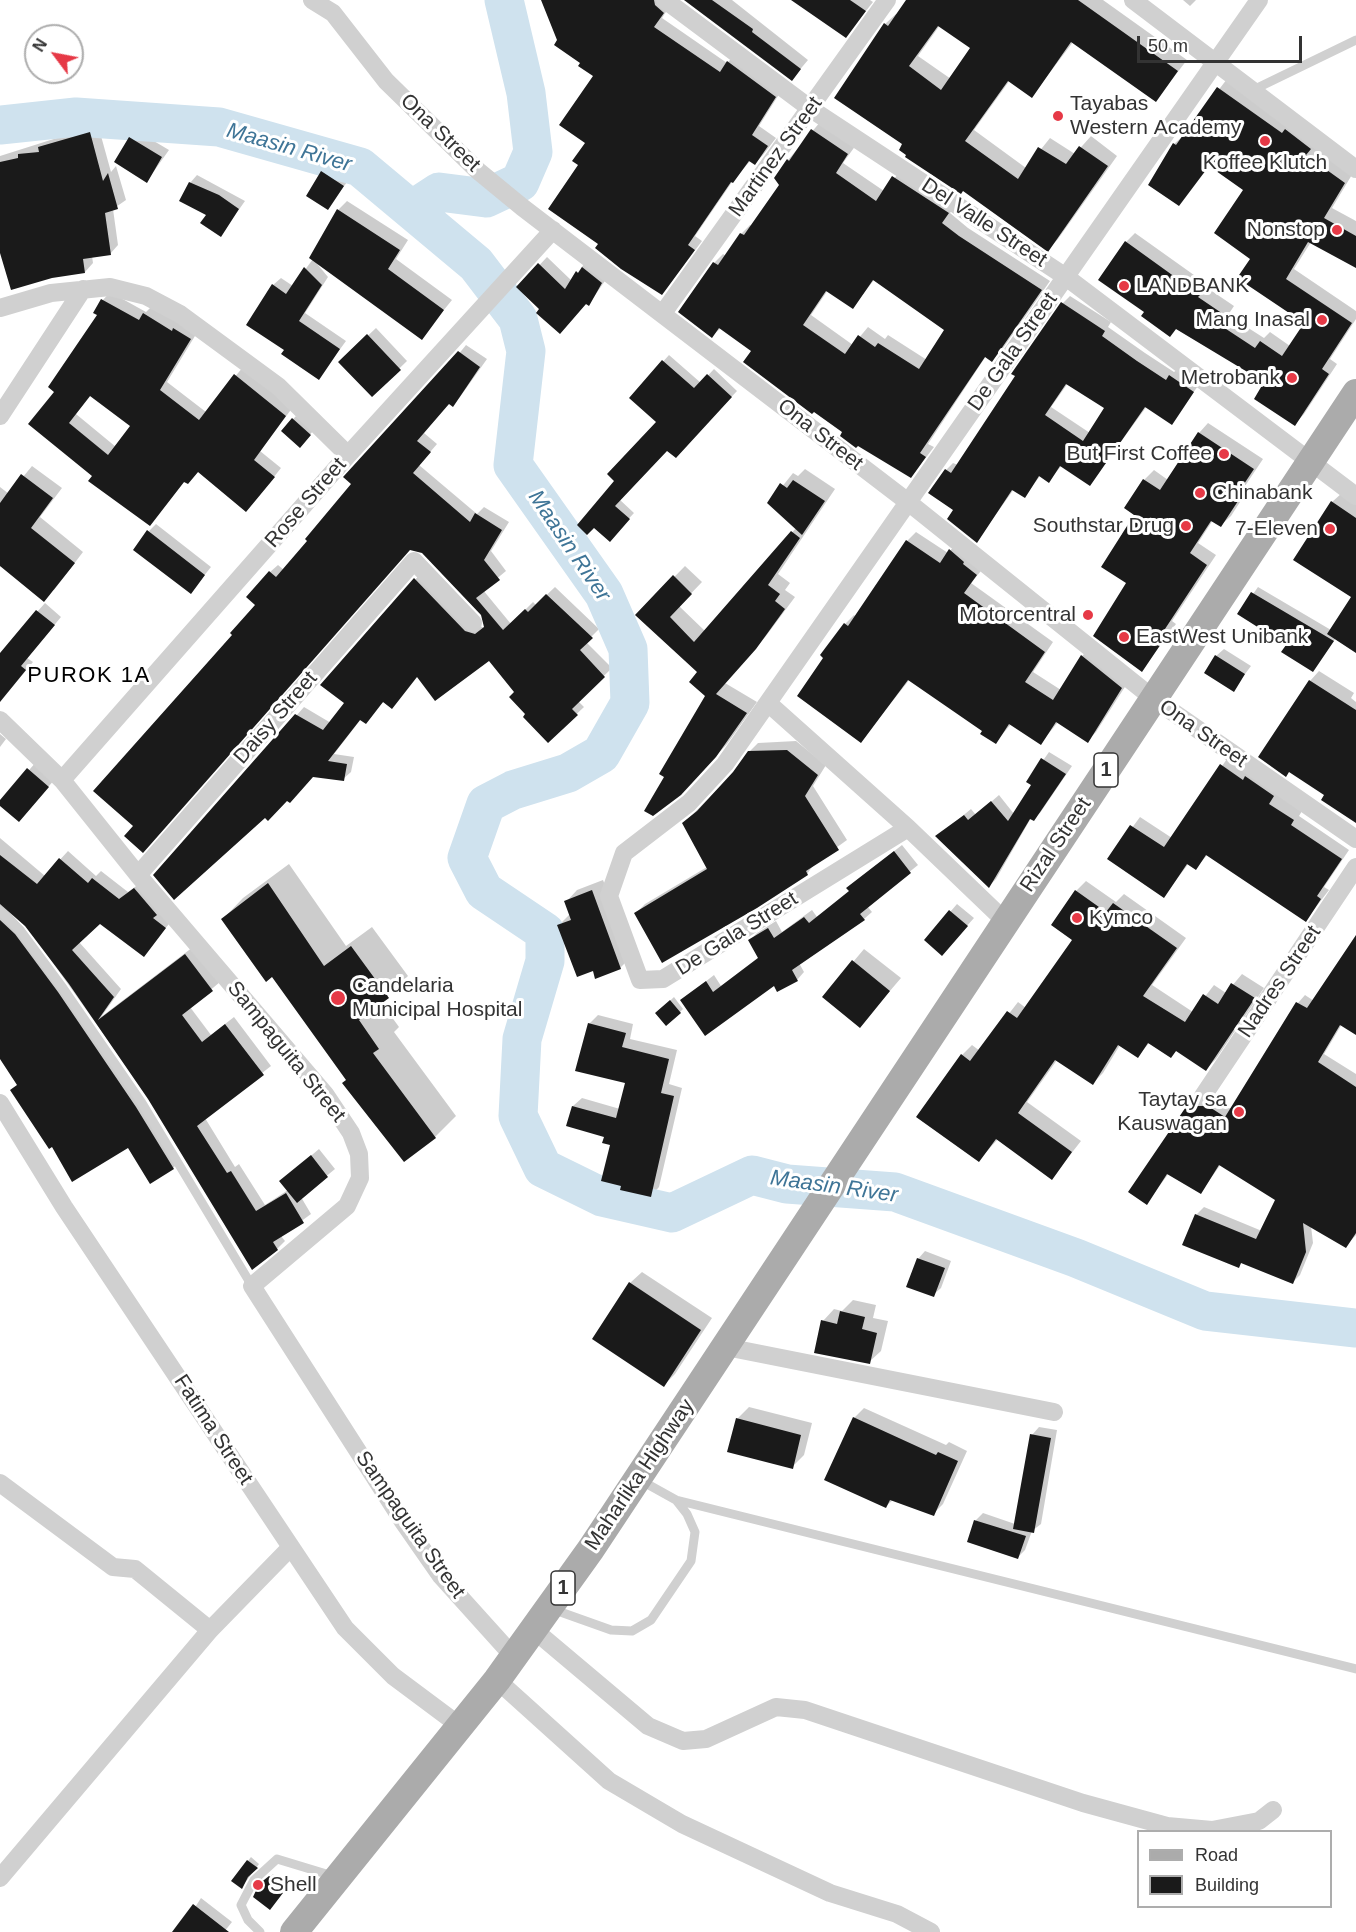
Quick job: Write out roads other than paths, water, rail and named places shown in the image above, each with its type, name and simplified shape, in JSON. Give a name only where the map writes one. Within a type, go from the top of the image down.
[{"type":"main road","name":"Rizal Street","points":[[857,1147],[1356,393]]},
{"type":"main road","name":"Maharlika Highway","points":[[294,1932],[497,1680],[542,1619],[638,1479],[857,1147]]},
{"type":"street","name":"Ona Street","points":[[312,0],[333,13],[386,81],[477,170],[522,207],[908,502],[1154,699],[1356,839]]},
{"type":"street","name":"Del Valle Street","points":[[665,0],[811,109],[1066,277],[1356,496]]},
{"type":"street","name":"Martinez Street","points":[[663,313],[887,0]]},
{"type":"street","points":[[1133,0],[1356,170]]},
{"type":"street","name":"De Gala Street","points":[[908,828],[663,979],[640,980],[609,896],[624,853],[689,803],[724,764],[1259,0]]},
{"type":"street","name":"Rose Street","points":[[62,780],[348,455],[553,230]]},
{"type":"street","points":[[0,308],[51,294],[83,289],[110,287],[137,293],[180,314],[278,386],[348,455]]},
{"type":"street","points":[[0,416],[83,289]]},
{"type":"street","name":"Daisy Street","points":[[138,875],[414,561],[473,623]]},
{"type":"street","points":[[768,703],[908,828],[1005,921]]},
{"type":"street","name":"Sampaguita Street","points":[[0,720],[62,780],[138,875],[325,1094],[351,1133],[359,1154],[360,1178],[347,1206],[252,1286],[435,1566],[476,1616],[514,1657]]},
{"type":"street","name":"Nadres Street","points":[[1203,1096],[1356,867]]},
{"type":"street","name":"Fatima Street","points":[[0,1103],[64,1207],[345,1628],[393,1676],[460,1726]]},
{"type":"street","points":[[726,1347],[1054,1412]]},
{"type":"street","points":[[0,1483],[113,1567],[135,1569],[210,1630]]},
{"type":"street","points":[[0,1878],[210,1630],[290,1548]]},
{"type":"street","points":[[542,1619],[648,1726],[683,1741],[706,1739],[776,1707],[805,1710],[1083,1803],[1167,1826],[1212,1830],[1259,1821],[1273,1810]]},
{"type":"street","points":[[497,1680],[609,1781],[682,1824],[830,1893],[897,1914],[931,1932]]},
{"type":"lane","points":[[1253,90],[1356,40]]},
{"type":"lane","points":[[0,911],[20,930],[63,988],[142,1103],[252,1286]]},
{"type":"lane","points":[[638,1479],[676,1500],[1356,1669]]},
{"type":"lane","points":[[542,1619],[632,1631],[651,1620],[691,1561],[695,1533],[687,1514],[676,1500]]},
{"type":"lane","points":[[260,1932],[248,1920],[241,1905],[254,1880],[277,1859],[338,1878]]},
{"type":"waterway","points":[[413,209],[439,192],[486,198],[520,182],[533,152],[526,93],[504,0]]},
{"type":"waterway","name":"Maasin River","points":[[0,125],[76,117],[219,127],[360,167],[476,264],[518,319],[526,351],[513,465],[604,594],[628,649],[630,703],[601,754],[568,773],[513,790],[486,804],[467,858],[484,891],[545,932],[545,961],[522,1039],[518,1116],[543,1168],[602,1197],[672,1213],[752,1175],[787,1184],[895,1192],[1076,1258],[1205,1311],[1356,1328]]},
{"type":"place","name":"Tayabas Western Academy","points":[[1058,116]]},
{"type":"place","name":"Koffee Klutch","points":[[1265,141]]},
{"type":"place","name":"Nonstop","points":[[1337,230]]},
{"type":"place","name":"LANDBANK","points":[[1124,286]]},
{"type":"place","name":"Mang Inasal","points":[[1322,320]]},
{"type":"place","name":"Metrobank","points":[[1292,378]]},
{"type":"place","name":"But First Coffee","points":[[1224,454]]},
{"type":"place","name":"Chinabank","points":[[1200,493]]},
{"type":"place","name":"Southstar Drug","points":[[1186,526]]},
{"type":"place","name":"7-Eleven","points":[[1330,529]]},
{"type":"place","name":"Motorcentral","points":[[1088,615]]},
{"type":"place","name":"EastWest Unibank","points":[[1124,637]]},
{"type":"place","name":"Kymco","points":[[1077,918]]},
{"type":"place","name":"Candelaria Municipal Hospital","points":[[338,998]]},
{"type":"place","name":"Taytay sa Kauswagan","points":[[1239,1112]]},
{"type":"place","name":"Shell","points":[[258,1885]]},
{"type":"district","name":"PUROK 1A","points":[[89,676]]}]
